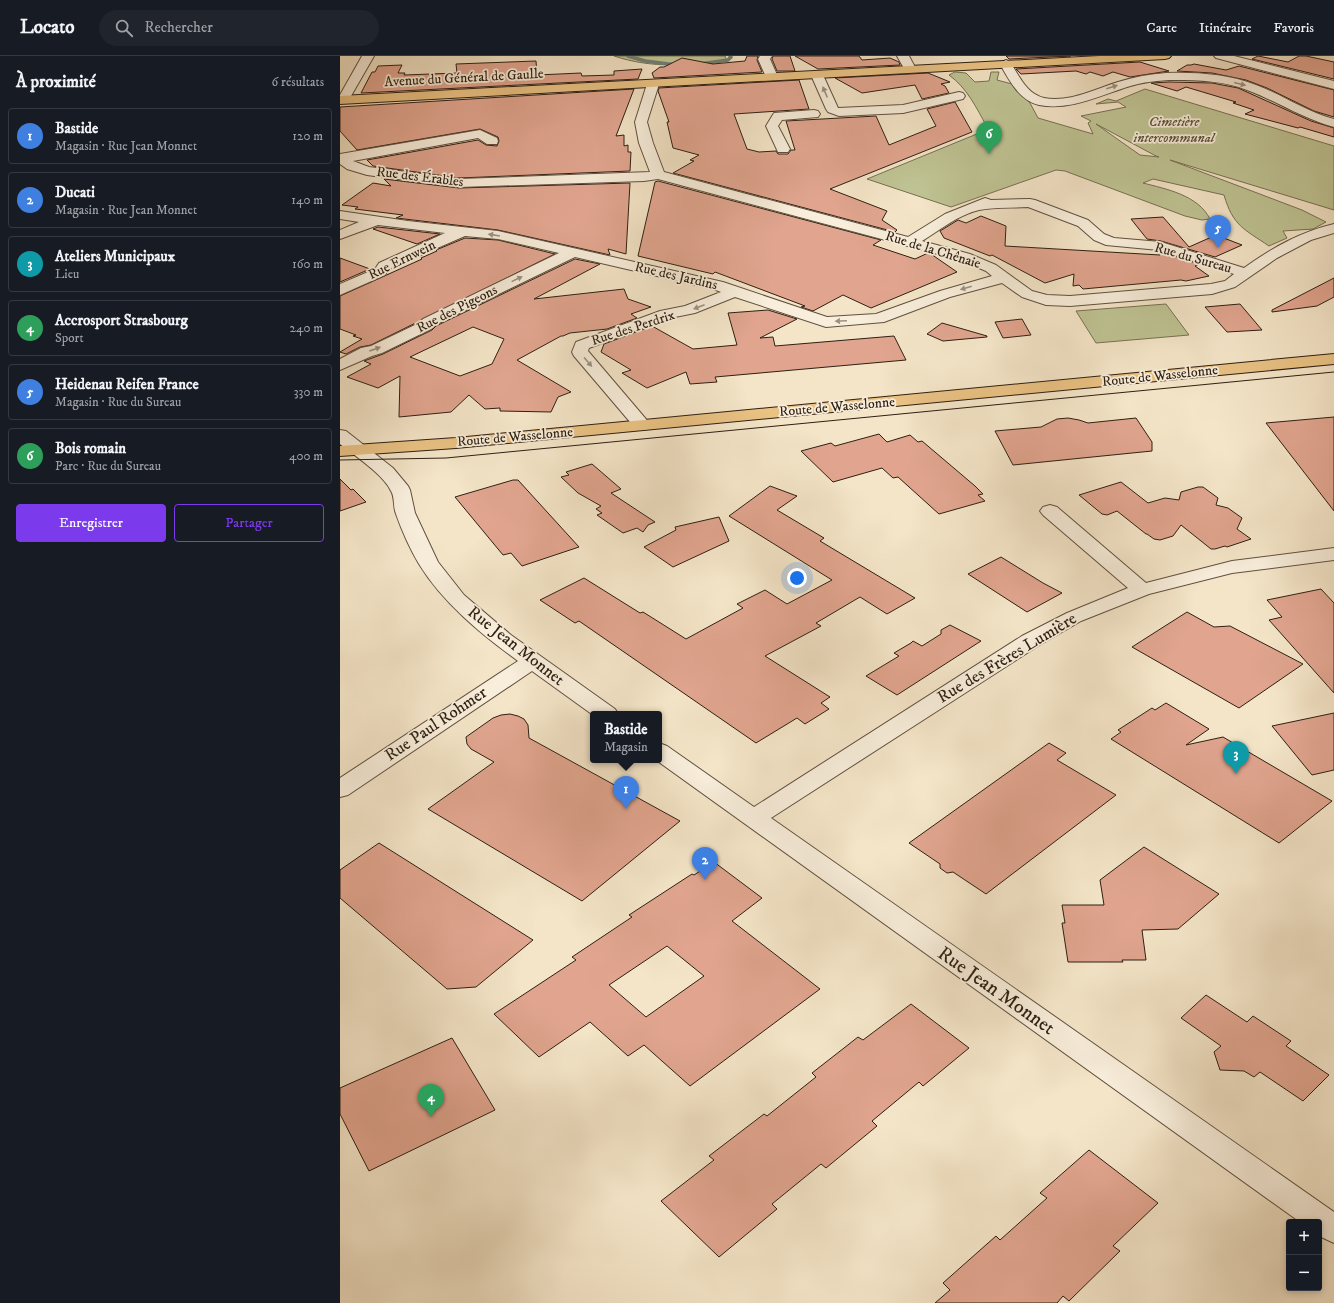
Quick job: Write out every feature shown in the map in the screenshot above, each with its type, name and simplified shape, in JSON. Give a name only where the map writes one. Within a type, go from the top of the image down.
[{"type":"main road","name":"Avenue du Général de Gaulle","points":[[342,100],[1165,56]]},
{"type":"main road","name":"Route de Wasselonne","points":[[340,451],[456,443],[1334,359]]},
{"type":"street","points":[[342,100],[368,56]]},
{"type":"street","points":[[766,56],[764,59],[772,77]]},
{"type":"street","points":[[903,56],[910,69]]},
{"type":"street","points":[[1220,56],[1334,85]]},
{"type":"street","points":[[1006,64],[1028,96],[1038,100],[1054,103],[1075,99],[1133,81],[1159,77],[1188,76],[1220,80],[1246,86],[1261,91],[1295,110],[1334,123]]},
{"type":"street","points":[[812,75],[826,111]]},
{"type":"street","points":[[653,84],[641,122],[646,143],[658,175]]},
{"type":"street","points":[[783,149],[772,126],[778,116],[826,111],[903,109],[959,96]]},
{"type":"street","name":"Rue des Érables","points":[[340,158],[480,134],[492,142]]},
{"type":"street","name":"Rue des Érables","points":[[340,158],[352,166],[368,171],[459,183],[644,177],[658,175]]},
{"type":"street","name":"Rue de la Chênaie","points":[[658,175],[965,257],[991,268],[1027,294],[1046,300],[1070,301],[1212,289],[1230,284],[1272,254],[1306,237],[1334,228]]},
{"type":"street","name":"Rue du Sureau","points":[[911,242],[950,217],[972,207],[991,204],[1030,203],[1083,223],[1099,237],[1111,242],[1161,246],[1245,273]]},
{"type":"street","name":"Rue des Jardins","points":[[340,215],[375,221],[500,236],[573,252],[718,284],[735,292],[826,322],[878,319],[945,294],[1003,278]]},
{"type":"street","points":[[340,235],[375,221]]},
{"type":"street","name":"Rue Ernwein","points":[[340,290],[380,272],[384,266],[465,231]]},
{"type":"street","name":"Rue des Pigeons","points":[[340,365],[425,326],[429,322],[573,252]]},
{"type":"street","name":"Rue des Perdrix","points":[[642,425],[580,352],[582,345],[666,314],[689,310],[735,292]]},
{"type":"street","name":"Rue Jean Monnet","points":[[340,435],[386,472],[401,490],[405,513],[410,525],[435,573],[457,599],[503,640],[603,711]]},
{"type":"street","points":[[1050,511],[1142,590]]},
{"type":"street","name":"Rue des Frères Lumière","points":[[754,818],[1030,641],[1074,617],[1142,590],[1232,567],[1334,554]]},
{"type":"street","name":"Rue Paul Rohmer","points":[[340,789],[517,670],[534,661]]},
{"type":"street","name":"Rue Jean Monnet","points":[[662,753],[1334,1229]]},
{"type":"green space","points":[[614,56],[725,56],[727,61],[670,65],[642,63]]},
{"type":"green space","name":"Cimetière intercommunal","points":[[955,72],[966,73],[975,82],[989,81],[991,72],[999,72],[997,80],[1012,84],[1030,103],[1038,118],[1093,134],[1088,123],[1091,121],[1081,116],[1126,107],[1118,102],[1096,104],[1108,99],[1116,101],[1145,89],[1334,146],[1334,210],[1170,160],[1302,210],[1326,222],[1313,229],[1283,231],[1287,238],[1269,246],[1240,226],[1231,214],[1224,195],[1153,179],[1143,183],[1181,194],[1198,204],[1210,219],[1202,220],[1185,216],[1065,171],[1056,170],[951,207],[867,179],[989,129],[966,92],[949,75]],"holes":[[[1096,124],[1159,157],[1140,155]]]},
{"type":"green space","points":[[1166,304],[1189,335],[1096,343],[1076,311]]},
{"type":"building","points":[[747,56],[758,56],[757,60],[762,72],[654,78],[652,73],[660,67],[664,67],[682,58],[713,64],[745,61]]},
{"type":"building","points":[[773,56],[790,56],[795,71],[777,71],[772,59]]},
{"type":"building","points":[[795,56],[859,56],[862,60],[890,58],[899,62],[900,65],[818,69]]},
{"type":"building","points":[[1006,56],[1071,56],[1009,59]]},
{"type":"building","points":[[1258,56],[1288,62],[1299,56],[1306,56],[1334,62],[1334,79],[1252,59]]},
{"type":"building","points":[[536,61],[537,75],[581,73],[582,76],[614,75],[614,71],[642,69],[638,79],[361,93],[372,72],[375,72],[378,66],[402,65],[398,73],[405,73],[404,75],[457,73],[456,64]]},
{"type":"building","points":[[1140,62],[1169,71],[1130,77],[1113,72],[1103,76],[1090,72],[1086,74],[1076,71],[1021,74],[1016,69]]},
{"type":"building","points":[[1194,64],[1226,70],[1239,66],[1334,90],[1334,117],[1314,111],[1267,88],[1246,80],[1212,73],[1177,71],[1187,65]]},
{"type":"building","points":[[928,73],[950,82],[941,84],[945,86],[949,93],[922,99],[915,85],[862,93],[835,78]]},
{"type":"building","points":[[799,80],[809,109],[734,114],[747,149],[759,152],[776,151],[778,154],[788,154],[791,150],[795,150],[786,121],[876,116],[889,145],[936,126],[927,109],[955,102],[972,132],[830,189],[887,211],[882,220],[897,230],[895,232],[673,173],[694,161],[690,160],[699,155],[673,148],[667,122],[669,122],[658,91],[659,88]]},
{"type":"building","points":[[1151,83],[1212,83],[1238,88],[1311,121],[1334,128],[1334,137],[1245,114],[1254,110],[1233,103],[1236,102],[1186,87],[1177,91]]},
{"type":"building","points":[[634,89],[616,136],[624,135],[624,146],[628,145],[628,152],[631,152],[630,171],[459,178],[373,166],[367,160],[478,140],[486,145],[497,146],[499,141],[498,137],[480,129],[357,150],[340,131],[340,107]]},
{"type":"building","points":[[384,179],[459,188],[630,183],[626,254],[608,249],[610,255],[498,230],[396,218],[403,215],[355,209],[358,207],[342,205],[373,183],[391,186]]},
{"type":"building","points":[[658,181],[881,240],[873,245],[915,259],[928,253],[957,272],[871,308],[843,295],[813,311],[801,307],[805,306],[715,272],[713,274],[638,256],[655,182]]},
{"type":"building","points":[[981,216],[1006,226],[1005,246],[1160,255],[1157,251],[1159,251],[1199,264],[1195,266],[1209,276],[1186,281],[1181,280],[1083,289],[1079,285],[1073,286],[1074,274],[1045,283],[992,255],[990,256],[944,238],[940,231],[958,220],[966,223]]},
{"type":"building","points":[[1163,217],[1189,247],[1216,235],[1242,245],[1215,257],[1161,241],[1147,239],[1131,219]]},
{"type":"building","points":[[378,227],[440,234],[417,244],[373,229]]},
{"type":"building","points":[[465,238],[498,240],[555,254],[371,345],[360,347],[346,354],[340,352],[362,339],[340,329],[340,296],[422,259],[421,258],[437,251],[436,250]]},
{"type":"building","points":[[340,258],[370,269],[340,282]]},
{"type":"building","points":[[575,259],[600,264],[534,299],[624,289],[628,299],[651,307],[631,314],[637,318],[607,329],[570,333],[561,336],[517,360],[571,392],[558,397],[551,412],[500,411],[500,408],[485,409],[469,395],[451,412],[399,417],[400,376],[378,388],[347,377],[371,364],[364,361],[383,354],[432,330],[436,326]],"holes":[[[473,327],[504,339],[492,364],[460,376],[410,357]]]},
{"type":"building","points":[[1334,278],[1334,297],[1317,306],[1272,312],[1272,310]]},
{"type":"building","points":[[1240,304],[1262,330],[1227,332],[1205,307]]},
{"type":"building","points":[[768,310],[797,319],[760,338],[773,337],[775,346],[894,336],[906,360],[715,377],[717,382],[690,384],[686,372],[647,388],[622,373],[631,370],[601,352],[604,344],[652,326],[693,349],[737,345],[728,313]]},
{"type":"building","points":[[1022,319],[1031,335],[1003,338],[995,322]]},
{"type":"building","points":[[942,323],[987,337],[943,341],[927,334]]},
{"type":"building","points":[[1334,417],[1334,511],[1266,423]]},
{"type":"building","points":[[1068,418],[1088,423],[1136,418],[1152,442],[1152,451],[1013,465],[995,431],[1041,427],[1057,419]]},
{"type":"building","points":[[879,434],[887,442],[910,435],[918,442],[922,441],[975,486],[983,494],[978,495],[985,501],[939,514],[898,477],[893,478],[882,468],[833,482],[801,451],[831,443],[835,446]]},
{"type":"building","points":[[592,464],[621,489],[611,493],[655,522],[648,525],[643,532],[637,528],[623,533],[597,515],[602,513],[596,509],[601,506],[578,493],[561,477],[569,475],[566,472]]},
{"type":"building","points":[[340,479],[351,490],[353,489],[366,502],[340,511]]},
{"type":"building","points":[[513,480],[518,480],[579,547],[522,566],[511,553],[503,555],[455,497]]},
{"type":"building","points":[[1121,482],[1148,503],[1165,498],[1179,500],[1181,492],[1203,487],[1218,498],[1216,505],[1228,508],[1242,518],[1237,529],[1251,539],[1227,547],[1225,546],[1211,549],[1181,525],[1173,536],[1160,540],[1154,539],[1117,511],[1107,515],[1102,514],[1079,495]]},
{"type":"building","points":[[770,486],[797,496],[777,510],[824,538],[820,541],[915,598],[887,614],[860,597],[816,623],[821,626],[765,656],[830,697],[821,703],[829,709],[805,724],[797,718],[756,743],[579,621],[575,623],[540,600],[584,578],[640,613],[643,612],[686,639],[743,608],[737,604],[765,590],[787,604],[832,580],[729,516]]},
{"type":"building","points":[[719,517],[729,541],[673,567],[644,547],[676,530],[675,527]]},
{"type":"building","points":[[1001,557],[1062,593],[1027,612],[968,574]]},
{"type":"building","points":[[1321,589],[1334,603],[1334,693],[1269,620],[1282,617],[1267,600]]},
{"type":"building","points":[[1187,612],[1214,627],[1230,626],[1303,664],[1239,708],[1132,647]]},
{"type":"building","points":[[950,625],[981,641],[897,695],[866,676],[899,656],[894,653],[913,641],[922,646],[941,634],[941,630]]},
{"type":"building","points":[[1166,703],[1209,729],[1186,745],[1223,737],[1332,801],[1279,843],[1111,739],[1121,732],[1118,730],[1152,708],[1155,710]]},
{"type":"building","points":[[1334,713],[1334,770],[1312,775],[1272,726]]},
{"type":"building","points":[[510,714],[524,719],[528,725],[529,738],[680,821],[582,901],[428,809],[494,762],[471,749],[467,744],[466,737],[493,718]]},
{"type":"building","points":[[1049,743],[1066,753],[1057,760],[1116,795],[986,894],[953,872],[947,873],[940,868],[940,864],[909,843]]},
{"type":"building","points":[[379,843],[533,940],[476,987],[447,989],[340,898],[340,870]]},
{"type":"building","points":[[1144,847],[1219,894],[1178,929],[1142,930],[1146,960],[1122,960],[1123,962],[1068,962],[1062,923],[1065,923],[1062,905],[1104,905],[1100,880]]},
{"type":"building","points":[[714,862],[762,898],[732,921],[820,989],[690,1086],[644,1045],[628,1056],[590,1022],[539,1057],[494,1014],[576,960],[572,957],[632,917],[629,915],[692,874],[694,875]],"holes":[[[667,946],[704,976],[646,1017],[609,985]]]},
{"type":"building","points":[[1206,995],[1247,1022],[1253,1016],[1291,1041],[1286,1046],[1329,1075],[1303,1101],[1260,1072],[1254,1077],[1244,1071],[1220,1070],[1214,1052],[1221,1046],[1181,1018]]},
{"type":"building","points":[[911,1004],[969,1048],[923,1086],[919,1082],[872,1121],[877,1126],[826,1168],[821,1164],[772,1204],[777,1209],[719,1257],[661,1201],[714,1160],[709,1156],[764,1114],[767,1116],[816,1077],[812,1073],[858,1037],[863,1040]]},
{"type":"building","points":[[452,1038],[495,1110],[369,1171],[340,1114],[340,1088]]},
{"type":"building","points":[[1089,1150],[1158,1203],[1113,1246],[1120,1251],[1069,1301],[1063,1296],[1057,1303],[935,1303],[950,1290],[943,1283],[996,1236],[1000,1240],[1047,1198],[1040,1193]]},
{"type":"waterway","points":[[628,56],[645,61],[677,65]]},
{"type":"waterway","points":[[700,64],[728,60],[731,57],[730,56]]},
{"type":"tram line","points":[[340,460],[446,458],[1334,372]]},
{"type":"place","name":"Bois romain","points":[[989,154]]},
{"type":"place","name":"Heidenau Reifen France","points":[[1218,248]]},
{"type":"place","name":"Ateliers Municipaux","points":[[1236,774]]},
{"type":"place","name":"Bastide","points":[[626,809]]},
{"type":"place","name":"Ducati","points":[[705,880]]},
{"type":"place","name":"Accrosport Strasbourg","points":[[431,1117]]}]
